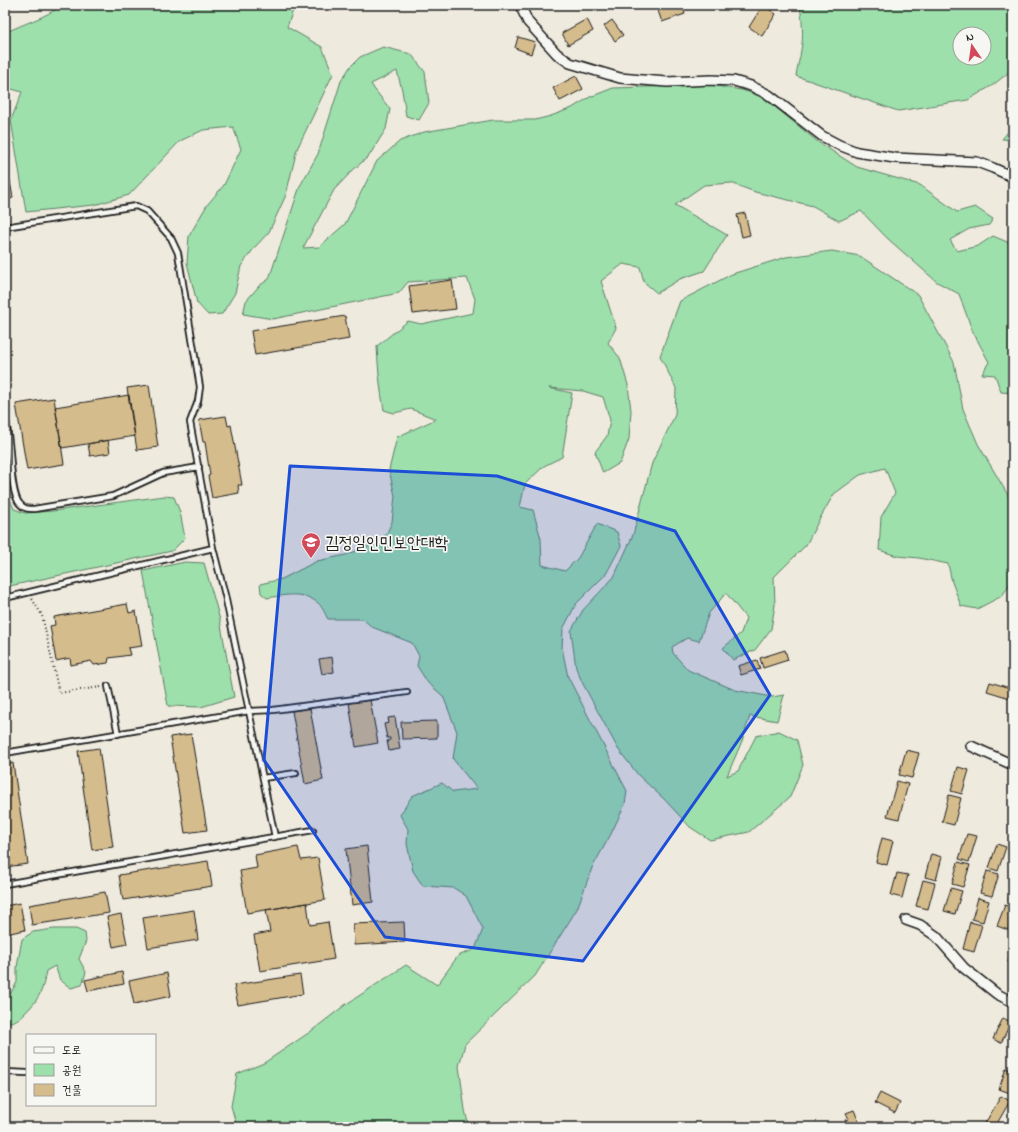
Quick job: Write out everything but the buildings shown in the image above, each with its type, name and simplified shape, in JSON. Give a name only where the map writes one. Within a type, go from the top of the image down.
[{"type":"street","points":[[520,5],[528,22],[557,54],[570,63],[620,78],[667,82],[711,80],[734,81],[752,86],[769,95],[822,136],[857,152],[895,158],[977,162],[1013,177]]},
{"type":"street","points":[[971,746],[1013,765]]},
{"type":"street","points":[[906,920],[920,925],[936,936],[964,968],[997,994],[1013,1002]]},
{"type":"lane","points":[[5,227],[136,206],[147,211],[171,238],[178,253],[200,387],[198,401],[190,422],[213,548],[225,595],[275,837]]},
{"type":"lane","points":[[5,416],[7,443],[15,492],[18,503],[24,508],[34,509],[113,496],[163,473],[199,466]]},
{"type":"lane","points":[[5,598],[213,548]]},
{"type":"lane","points":[[108,686],[118,734]]},
{"type":"lane","points":[[5,754],[249,711],[273,710],[407,692]]},
{"type":"lane","points":[[263,778],[296,773]]},
{"type":"lane","points":[[5,884],[313,830]]},
{"type":"lane","points":[[5,1072],[26,1073]]},
{"type":"path","points":[[28,593],[42,615],[59,693],[108,686]]},
{"type":"highlighted area","points":[[290,466],[497,476],[675,531],[770,695],[583,961],[385,937],[264,760]]},
{"type":"green space","points":[[62,5],[295,5],[287,27],[322,47],[333,74],[297,149],[286,195],[269,232],[255,247],[241,266],[235,293],[222,314],[208,315],[197,303],[187,263],[189,236],[207,205],[224,185],[241,149],[233,127],[203,130],[180,141],[129,195],[94,205],[26,212],[11,120],[22,92],[5,87],[5,33],[49,13]]},
{"type":"green space","points":[[800,5],[1013,5],[1013,69],[993,85],[968,100],[898,111],[796,76],[801,53],[802,28]]},
{"type":"green space","points":[[383,47],[411,54],[425,72],[429,103],[419,120],[406,116],[397,71],[371,84],[390,109],[386,129],[369,156],[334,190],[303,248],[319,247],[345,224],[377,161],[400,141],[424,132],[493,120],[535,120],[572,108],[590,97],[613,88],[709,85],[742,90],[763,97],[818,142],[857,167],[920,185],[957,212],[975,207],[993,219],[989,225],[969,229],[950,240],[957,251],[978,246],[993,236],[1013,245],[1013,393],[1001,392],[995,375],[982,374],[989,362],[972,330],[959,294],[937,282],[887,238],[861,211],[839,221],[813,206],[755,192],[731,183],[704,185],[675,205],[727,235],[704,271],[680,279],[657,293],[644,282],[640,267],[623,264],[601,281],[616,328],[608,343],[620,358],[628,385],[631,411],[629,439],[620,463],[603,473],[595,452],[607,436],[610,420],[603,397],[583,391],[549,388],[572,393],[562,457],[544,466],[525,484],[520,507],[533,510],[541,539],[542,565],[565,571],[578,558],[597,524],[617,532],[621,546],[606,574],[576,604],[563,629],[562,648],[568,677],[627,791],[625,804],[611,834],[592,868],[577,909],[535,976],[465,1044],[459,1066],[469,1127],[237,1127],[231,1106],[237,1074],[264,1063],[310,1032],[345,1005],[406,965],[437,985],[458,956],[475,949],[483,929],[466,896],[454,888],[423,886],[413,871],[407,844],[408,829],[400,815],[412,796],[442,783],[453,792],[477,789],[453,759],[457,732],[443,696],[428,683],[417,666],[419,656],[412,643],[372,627],[363,619],[328,619],[319,604],[312,599],[300,595],[267,598],[261,593],[260,584],[282,579],[317,561],[346,555],[369,546],[386,535],[392,522],[395,496],[389,470],[397,437],[436,419],[411,409],[394,413],[384,410],[379,378],[377,346],[408,321],[421,324],[473,313],[475,299],[467,278],[408,282],[399,293],[273,319],[243,314],[246,301],[259,286],[269,279],[300,186],[318,154],[341,81],[350,67],[360,57]]},
{"type":"green space","points":[[1013,126],[1013,140],[1002,139]]},
{"type":"green space","points":[[832,251],[860,256],[918,295],[954,362],[963,409],[978,444],[1012,502],[1013,579],[1002,596],[977,609],[961,606],[952,582],[948,564],[919,558],[897,556],[879,550],[881,517],[895,493],[885,468],[860,475],[834,494],[806,545],[774,577],[775,605],[771,629],[755,650],[733,660],[723,648],[741,633],[746,618],[726,593],[709,613],[699,641],[687,638],[672,647],[673,653],[688,670],[735,690],[772,697],[784,695],[777,721],[750,716],[742,741],[727,776],[738,771],[756,736],[779,731],[797,740],[803,765],[790,797],[749,832],[710,840],[690,827],[664,799],[639,776],[618,749],[576,668],[571,631],[583,610],[614,577],[633,535],[652,463],[675,415],[676,388],[660,356],[680,301],[732,274],[786,257]]},
{"type":"green space","points":[[5,477],[9,497],[14,509],[25,513],[53,511],[164,496],[174,497],[180,512],[185,538],[172,551],[5,587]]},
{"type":"green space","points":[[185,562],[204,563],[220,620],[234,697],[201,707],[168,706],[143,571]]},
{"type":"green space","points":[[54,929],[76,929],[85,933],[86,941],[79,959],[86,972],[82,985],[71,988],[60,980],[55,966],[46,971],[44,983],[38,998],[31,1007],[17,1020],[5,1023],[5,999],[9,996],[17,982],[17,967],[22,939],[33,932]]},
{"type":"place","name":"김정일인민보안대학","points":[[311,559]]}]
